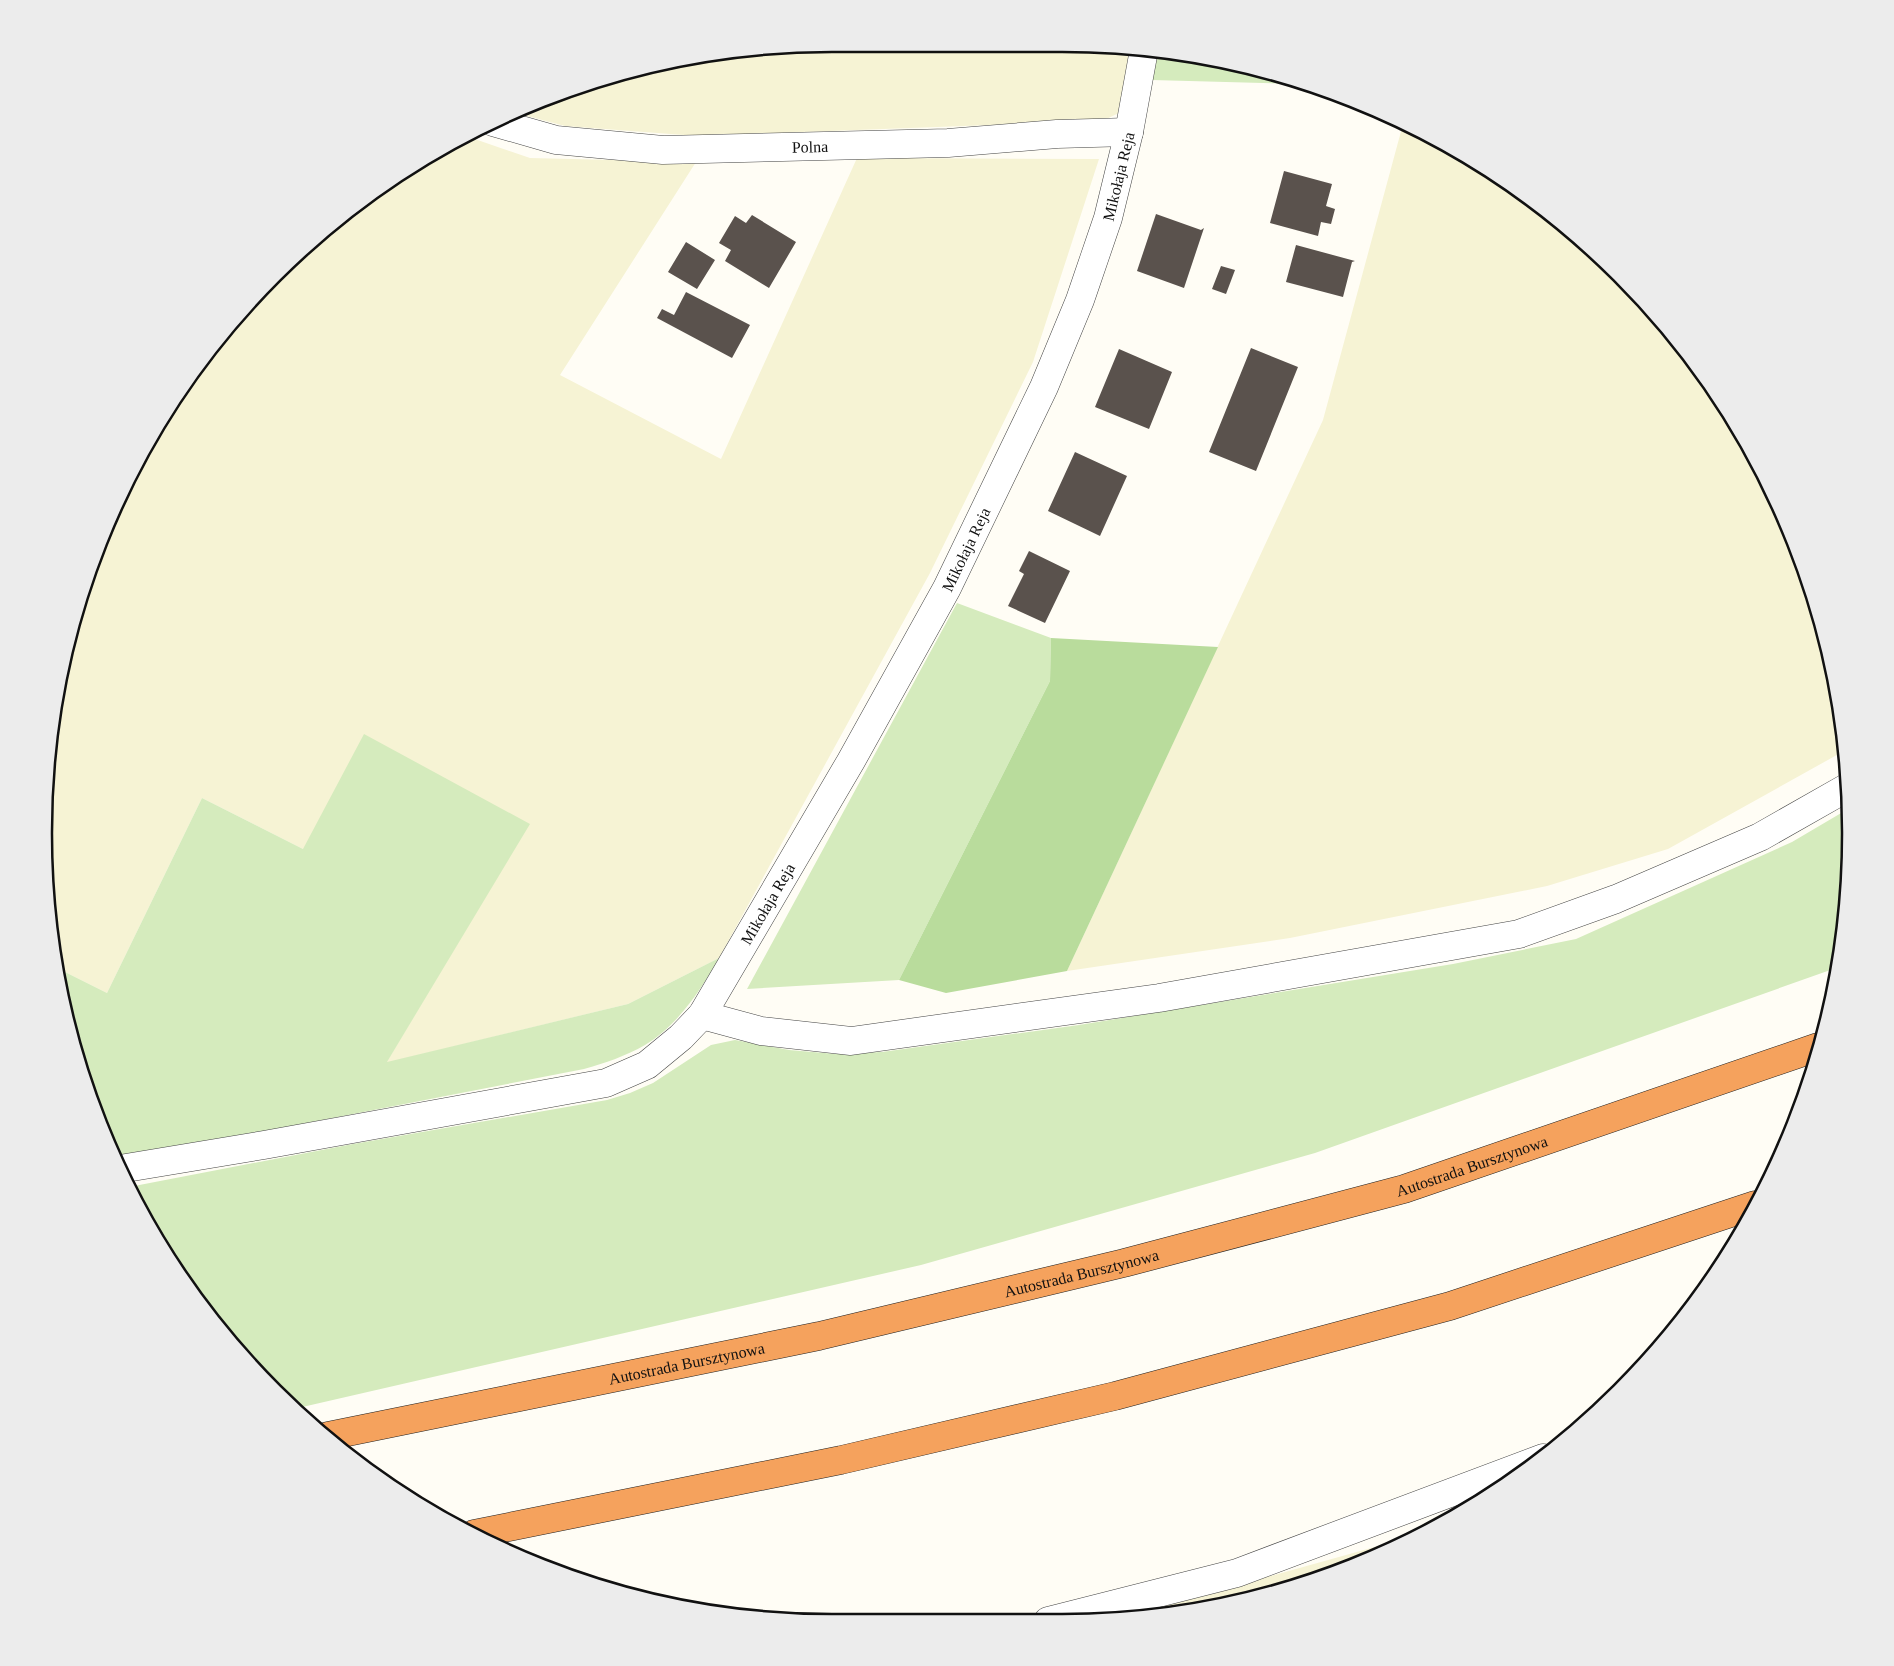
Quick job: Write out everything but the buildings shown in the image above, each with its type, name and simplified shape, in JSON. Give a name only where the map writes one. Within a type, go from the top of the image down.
[{"type":"highway","name":"Autostrada Bursztynowa","points":[[336,1434],[819,1336],[1153,1255],[1404,1189],[1811,1050]]},
{"type":"highway","points":[[486,1532],[841,1460],[1115,1396],[1450,1306],[1745,1208]]},
{"type":"street","name":"Mikołaja Reja","points":[[128,1168],[264,1145],[606,1082],[648,1065],[702,1016],[851,761],[956,571],[1044,387],[1080,300],[1108,218],[1129,132],[1143,57]]},
{"type":"street","name":"Polna","points":[[505,125],[556,140],[663,150],[948,144],[1057,134],[1129,132]]},
{"type":"street","points":[[702,1016],[761,1031],[851,1041],[1159,998],[1518,934],[1616,900],[1760,837],[1840,791]]},
{"type":"street","points":[[1078,1613],[1237,1573],[1512,1470]]},
{"type":"shaded area","points":[[833,52],[1061,52],[1130,56],[1119,113],[1102,121],[697,136],[565,126],[526,116],[582,94],[631,79],[681,67],[731,59]]},
{"type":"shaded area","points":[[1401,131],[1451,157],[1495,184],[1576,246],[1648,318],[1710,399],[1737,443],[1761,488],[1782,534],[1800,582],[1815,631],[1827,681],[1837,755],[1668,849],[1547,886],[1290,938],[1067,971],[1323,420]]},
{"type":"shaded area","points":[[476,139],[530,158],[696,162],[560,375],[721,459],[857,158],[1099,159],[1033,362],[930,573],[719,958],[628,1004],[386,1063],[529,824],[303,849],[202,798],[107,993],[65,972],[54,884],[52,833],[59,731],[67,681],[79,631],[94,582],[112,534],[133,488],[157,443],[184,399],[246,318],[318,246],[399,184]]},
{"type":"shaded area","points":[[1377,1546],[1312,1572],[1263,1587],[1213,1599],[1158,1608]]},
{"type":"green space","points":[[1156,58],[1213,67],[1277,83],[1152,80]]},
{"type":"green space","points":[[957,603],[1051,638],[1050,681],[899,980],[747,989]]},
{"type":"green space","points":[[1051,638],[1218,647],[1067,971],[946,993],[899,980],[1050,681]]},
{"type":"green space","points":[[364,734],[530,824],[387,1062],[628,1004],[719,958],[696,995],[668,1028],[645,1045],[615,1059],[584,1069],[124,1158],[94,1084],[79,1035],[65,972],[107,993],[202,798],[303,849]]},
{"type":"green space","points":[[1841,813],[1840,884],[1829,970],[1315,1153],[921,1265],[304,1407],[246,1348],[214,1308],[184,1267],[137,1185],[353,1144],[607,1100],[653,1083],[711,1045],[735,1040],[789,1050],[836,1054],[882,1052],[1079,1025],[1453,964],[1576,939],[1792,842]]}]
